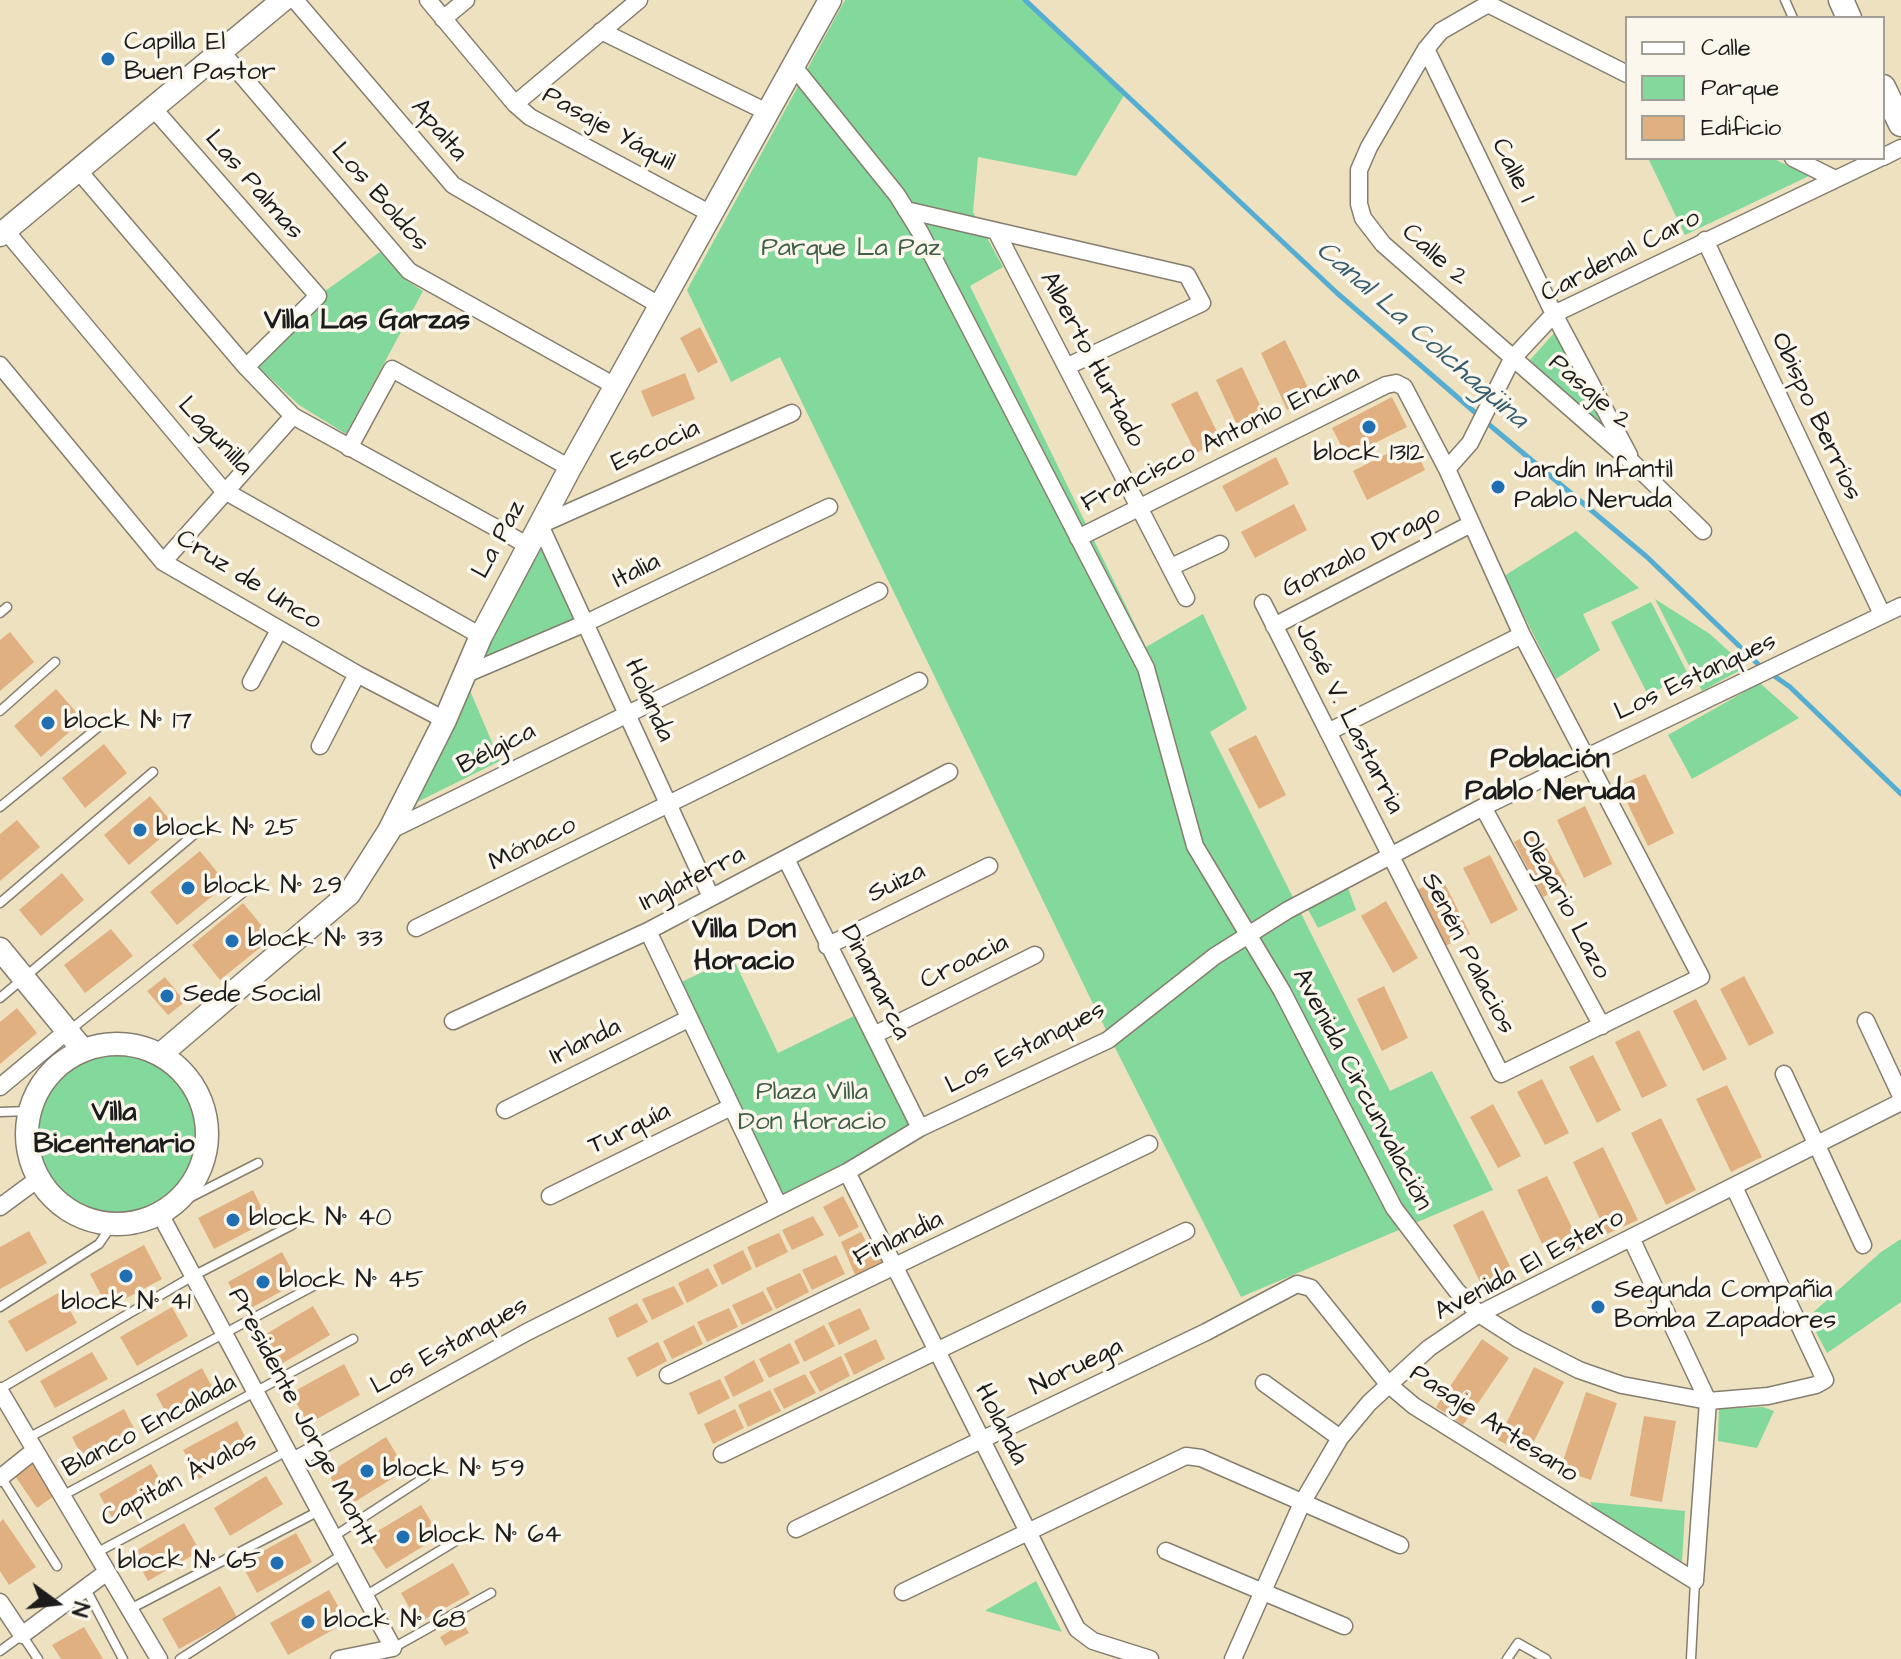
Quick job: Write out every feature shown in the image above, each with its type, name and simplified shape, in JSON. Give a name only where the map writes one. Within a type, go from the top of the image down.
[{"type":"main road","points":[[1885,91],[1901,124]]},
{"type":"street","points":[[3,232],[283,0]]},
{"type":"street","name":"Apalta","points":[[295,0],[453,185],[659,305]]},
{"type":"street","name":"Pasaje Yáquil","points":[[428,0],[515,104],[530,117],[713,215]]},
{"type":"street","points":[[443,19],[466,0]]},
{"type":"street","points":[[515,104],[639,0]]},
{"type":"street","name":"La Paz","points":[[161,1054],[349,894],[389,831],[445,720],[481,636],[570,468],[830,0]]},
{"type":"street","points":[[1426,49],[1441,31],[1488,4],[1625,73]]},
{"type":"street","points":[[601,31],[769,113]]},
{"type":"street","name":"Calle 2","points":[[1426,49],[1382,123],[1359,170],[1359,204],[1371,229],[1512,359]]},
{"type":"street","name":"Calle 1","points":[[1426,49],[1554,314],[1633,463]]},
{"type":"street","name":"Los Boldos","points":[[221,51],[409,271],[615,386]]},
{"type":"street","name":"Avenida Circunvalación","points":[[794,67],[906,210],[1146,668],[1195,846],[1282,991],[1394,1208],[1433,1263],[1479,1314],[1579,1370],[1649,1392],[1708,1401],[1780,1394],[1825,1380],[1734,1187]]},
{"type":"street","name":"Las Palmas","points":[[153,108],[318,296],[246,367]]},
{"type":"street","points":[[1797,160],[1835,179]]},
{"type":"street","name":"Cardenal Caro","points":[[1447,469],[1470,443],[1512,359],[1554,314],[1876,160]]},
{"type":"street","points":[[78,170],[246,367],[293,416],[529,546]]},
{"type":"street","points":[[906,210],[1187,275],[1202,303],[1068,366]]},
{"type":"street","name":"Alberto Hurtado","points":[[996,231],[1186,598]]},
{"type":"street","name":"Lagunilla","points":[[3,232],[223,490],[481,636]]},
{"type":"street","name":"Obispo Berríos","points":[[1705,240],[1882,614]]},
{"type":"street","name":"Pasaje 2","points":[[1512,359],[1633,463],[1703,531]]},
{"type":"street","name":"Cruz de Unco","points":[[0,365],[163,562],[357,674],[445,720]]},
{"type":"street","points":[[349,448],[392,369],[570,468]]},
{"type":"street","name":"Francisco Antonio Encina","points":[[1078,538],[1396,383],[1412,398],[1522,635],[1701,977],[1602,1026]]},
{"type":"street","name":"Escocia","points":[[540,525],[792,413]]},
{"type":"street","points":[[163,562],[223,490],[293,416]]},
{"type":"street","name":"Italia","points":[[464,675],[586,623],[829,507]]},
{"type":"street","name":"Gonzalo Drago","points":[[1274,626],[1471,524]]},
{"type":"street","name":"Holanda","points":[[540,525],[711,897]]},
{"type":"street","points":[[1171,567],[1220,544]]},
{"type":"street","name":"Bélgica","points":[[389,831],[626,712],[879,591]]},
{"type":"street","name":"José V. Lastarria","points":[[1263,603],[1390,856]]},
{"type":"street","name":"Los Estanques","points":[[290,1456],[778,1204],[847,1172],[920,1128],[1108,1040],[1247,934],[1390,856],[1483,807],[1901,606]]},
{"type":"street","points":[[251,682],[279,630]]},
{"type":"street","points":[[1328,732],[1522,635]]},
{"type":"street","points":[[320,746],[357,674]]},
{"type":"street","name":"Mónaco","points":[[416,928],[670,806],[919,681]]},
{"type":"street","name":"Inglaterra","points":[[453,1021],[648,931],[949,772]]},
{"type":"street","name":"Olegario Lazo","points":[[1483,807],[1602,1026]]},
{"type":"street","name":"Senén Palacios","points":[[1390,856],[1501,1074],[1602,1026]]},
{"type":"street","name":"Dinamarca","points":[[786,859],[920,1128]]},
{"type":"street","name":"Suiza","points":[[827,946],[989,866]]},
{"type":"street","points":[[648,931],[778,1204]]},
{"type":"street","points":[[0,949],[83,1050]]},
{"type":"street","name":"Croacia","points":[[874,1035],[1035,955]]},
{"type":"street","name":"Irlanda","points":[[505,1110],[688,1019]]},
{"type":"street","points":[[1866,1021],[1901,1099]]},
{"type":"street","points":[[0,1087],[67,1031]]},
{"type":"street","points":[[122,1043],[161,1054],[185,1073],[201,1099],[208,1128],[204,1159],[192,1186],[160,1214],[142,1222],[112,1225],[82,1218],[57,1202],[38,1179],[29,1157],[26,1134],[29,1111],[41,1085],[59,1064],[83,1050],[122,1043]]},
{"type":"street","points":[[1784,1074],[1863,1245]]},
{"type":"street","name":"Avenida El Estero","points":[[1233,1659],[1302,1503],[1340,1438],[1388,1384],[1429,1348],[1479,1314],[1817,1145],[1901,1099]]},
{"type":"street","name":"Turquía","points":[[550,1196],[731,1107]]},
{"type":"street","name":"Finlandia","points":[[668,1375],[1149,1144]]},
{"type":"street","name":"Holanda","points":[[847,1172],[898,1267],[981,1442],[1077,1629],[1093,1641],[1150,1659]]},
{"type":"street","points":[[0,1207],[38,1179]]},
{"type":"street","name":"Presidente Jorge Montt","points":[[160,1214],[393,1648]]},
{"type":"street","points":[[722,1454],[1186,1231]]},
{"type":"street","points":[[1631,1238],[1708,1401],[1695,1581]]},
{"type":"street","name":"Pasaje Artesano","points":[[1206,1332],[1297,1284],[1311,1288],[1388,1384],[1464,1441],[1695,1581]]},
{"type":"street","name":"Noruega","points":[[796,1529],[1206,1332]]},
{"type":"street","points":[[1264,1383],[1340,1438]]},
{"type":"street","points":[[0,1390],[159,1659]]},
{"type":"street","points":[[1,1477],[32,1444]]},
{"type":"street","points":[[903,1592],[1186,1456],[1201,1458],[1400,1545]]},
{"type":"street","points":[[1166,1551],[1344,1626]]},
{"type":"street","name":"Capitán Ávalos","points":[[22,1635],[107,1572]]},
{"type":"street","points":[[0,1602],[22,1635]]},
{"type":"street","points":[[339,1659],[393,1648]]},
{"type":"lane","points":[[0,711],[55,662]]},
{"type":"lane","points":[[0,807],[107,720]]},
{"type":"lane","points":[[0,903],[153,772]]},
{"type":"lane","points":[[0,998],[197,832]]},
{"type":"lane","points":[[67,1031],[245,891]]},
{"type":"lane","points":[[0,1112],[29,1111]]},
{"type":"lane","points":[[182,1196],[191,1197],[258,1163]]},
{"type":"lane","points":[[0,1307],[99,1244],[112,1225]]},
{"type":"lane","points":[[0,1390],[193,1276],[292,1225]]},
{"type":"lane","points":[[32,1444],[224,1333],[319,1283]]},
{"type":"lane","name":"Blanco Encalada","points":[[62,1496],[353,1339]]},
{"type":"lane","name":"Capitán Ávalos","points":[[96,1553],[290,1456]]},
{"type":"lane","points":[[1,1477],[57,1566]]},
{"type":"lane","points":[[333,1537],[425,1477]]},
{"type":"lane","points":[[129,1609],[319,1511]]},
{"type":"lane","points":[[365,1596],[464,1536]]},
{"type":"lane","points":[[180,1659],[343,1554]]},
{"type":"lane","points":[[1691,1659],[1695,1581]]},
{"type":"lane","points":[[86,1589],[123,1659]]},
{"type":"lane","points":[[393,1648],[491,1593]]},
{"type":"lane","points":[[22,1635],[38,1659]]},
{"type":"lane","name":"Capitán Ávalos","points":[[0,1651],[22,1635]]},
{"type":"lane","points":[[1507,1659],[1518,1643],[1546,1659]]},
{"type":"green space","name":"Parque La Paz","points":[[845,0],[1025,0],[1126,92],[1076,176],[978,157],[973,212],[1003,267],[970,286],[1146,647],[1203,614],[1247,709],[1210,732],[1390,1091],[1432,1071],[1493,1190],[1241,1297],[1095,1008],[780,357],[731,382],[687,290]]},
{"type":"green space","points":[[1649,160],[1776,160],[1809,176],[1685,235]]},
{"type":"green space","points":[[380,252],[403,278],[423,291],[346,434],[299,405],[255,364],[318,296]]},
{"type":"green space","points":[[1555,332],[1613,437],[1530,360]]},
{"type":"green space","points":[[1576,531],[1639,588],[1583,614],[1600,650],[1556,679],[1504,576]]},
{"type":"green space","points":[[540,536],[577,617],[471,668]]},
{"type":"green space","points":[[1655,599],[1710,634],[1746,667],[1702,691]]},
{"type":"green space","points":[[1651,602],[1688,674],[1648,695],[1611,622]]},
{"type":"green space","points":[[465,679],[500,761],[401,810]]},
{"type":"green space","points":[[1760,683],[1799,718],[1692,779],[1668,735]]},
{"type":"green space","points":[[1347,885],[1356,910],[1318,928],[1306,906]]},
{"type":"green space","name":"Plaza Villa Don Horacio","points":[[733,958],[778,1053],[858,1014],[916,1126],[780,1198],[679,983]]},
{"type":"green space","points":[[116,1049],[149,1055],[177,1074],[196,1102],[202,1135],[196,1168],[177,1196],[149,1215],[116,1221],[83,1215],[55,1196],[36,1168],[30,1135],[36,1102],[55,1074],[83,1055]]},
{"type":"green space","points":[[1901,1239],[1901,1302],[1827,1353],[1808,1317],[1881,1252]]},
{"type":"green space","points":[[1763,1407],[1774,1411],[1757,1448],[1718,1441],[1719,1409]]},
{"type":"green space","points":[[1590,1502],[1685,1511],[1682,1562],[1594,1509]]},
{"type":"green space","points":[[1036,1581],[1062,1632],[986,1611],[986,1610]]},
{"type":"building","points":[[700,327],[718,362],[698,373],[680,338]]},
{"type":"building","points":[[1285,340],[1312,396],[1287,410],[1261,353]]},
{"type":"building","points":[[1242,367],[1266,418],[1240,431],[1216,380]]},
{"type":"building","points":[[685,373],[695,399],[652,417],[641,391]]},
{"type":"building","points":[[1197,391],[1221,440],[1196,453],[1171,404]]},
{"type":"building","name":"block 1312","points":[[1392,397],[1407,427],[1347,457],[1332,428]]},
{"type":"building","points":[[1412,441],[1425,470],[1367,500],[1353,471]]},
{"type":"building","points":[[1276,457],[1289,484],[1236,512],[1222,486]]},
{"type":"building","points":[[1294,504],[1307,530],[1255,558],[1241,532]]},
{"type":"building","points":[[10,632],[34,662],[0,691],[0,640]]},
{"type":"building","name":"block N° 17","points":[[56,689],[83,720],[41,757],[14,726]]},
{"type":"building","points":[[1256,735],[1286,795],[1259,809],[1228,749]]},
{"type":"building","points":[[104,744],[127,773],[85,808],[62,778]]},
{"type":"building","points":[[1645,774],[1674,833],[1648,846],[1619,786]]},
{"type":"building","name":"block N° 25","points":[[150,796],[175,826],[129,865],[104,835]]},
{"type":"building","points":[[1585,806],[1612,864],[1584,878],[1557,820]]},
{"type":"building","points":[[17,820],[40,847],[0,881],[0,834]]},
{"type":"building","points":[[1537,830],[1567,885],[1543,897],[1514,842]]},
{"type":"building","name":"block N° 29","points":[[200,851],[227,884],[177,925],[150,892]]},
{"type":"building","points":[[1490,855],[1518,910],[1491,924],[1463,868]]},
{"type":"building","points":[[62,873],[84,900],[41,936],[19,910]]},
{"type":"building","points":[[1442,878],[1470,934],[1445,946],[1417,890]]},
{"type":"building","points":[[1386,901],[1418,958],[1393,973],[1361,916]]},
{"type":"building","name":"block N° 33","points":[[243,903],[272,938],[220,980],[192,945]]},
{"type":"building","points":[[111,929],[133,956],[85,993],[64,965]]},
{"type":"building","points":[[1744,976],[1774,1033],[1749,1046],[1720,989]]},
{"type":"building","name":"Sede Social","points":[[165,977],[185,1002],[168,1015],[147,991]]},
{"type":"building","points":[[1384,986],[1408,1038],[1382,1051],[1357,999]]},
{"type":"building","points":[[1696,999],[1727,1059],[1703,1071],[1673,1011]]},
{"type":"building","points":[[17,1008],[37,1033],[0,1064],[0,1022]]},
{"type":"building","points":[[1639,1030],[1667,1086],[1642,1098],[1615,1042]]},
{"type":"building","points":[[1593,1055],[1621,1110],[1597,1123],[1569,1067]]},
{"type":"building","points":[[1542,1079],[1569,1133],[1545,1145],[1517,1092]]},
{"type":"building","points":[[1727,1085],[1762,1157],[1731,1172],[1696,1099]]},
{"type":"building","points":[[1493,1104],[1521,1156],[1498,1168],[1470,1117]]},
{"type":"building","points":[[1661,1118],[1696,1190],[1666,1205],[1631,1133]]},
{"type":"building","points":[[1603,1147],[1638,1220],[1607,1234],[1573,1162]]},
{"type":"building","points":[[1547,1176],[1582,1248],[1551,1263],[1517,1190]]},
{"type":"building","name":"block N° 40","points":[[253,1190],[268,1221],[214,1249],[198,1218]]},
{"type":"building","points":[[843,1196],[859,1227],[839,1237],[823,1207]]},
{"type":"building","points":[[1483,1210],[1518,1283],[1487,1297],[1453,1225]]},
{"type":"building","points":[[813,1216],[824,1235],[792,1250],[782,1230]]},
{"type":"building","points":[[29,1231],[47,1263],[0,1289],[0,1247]]},
{"type":"building","points":[[861,1232],[873,1255],[880,1252],[885,1262],[856,1277],[841,1242]]},
{"type":"building","points":[[779,1233],[788,1252],[756,1268],[747,1247]]},
{"type":"building","name":"block N° 41","points":[[144,1245],[162,1279],[108,1308],[90,1274]]},
{"type":"building","points":[[743,1250],[752,1269],[722,1285],[713,1265]]},
{"type":"building","name":"block N° 45","points":[[282,1252],[298,1282],[244,1312],[228,1282]]},
{"type":"building","points":[[836,1255],[845,1274],[812,1290],[802,1270]]},
{"type":"building","points":[[708,1268],[718,1286],[687,1303],[678,1283]]},
{"type":"building","points":[[800,1273],[809,1292],[776,1309],[766,1288]]},
{"type":"building","points":[[674,1286],[684,1304],[652,1320],[642,1299]]},
{"type":"building","points":[[763,1291],[773,1310],[742,1325],[732,1305]]},
{"type":"building","points":[[60,1292],[77,1323],[26,1352],[8,1321]]},
{"type":"building","points":[[637,1303],[648,1322],[617,1338],[608,1318]]},
{"type":"building","points":[[313,1306],[330,1335],[278,1366],[261,1337]]},
{"type":"building","points":[[172,1307],[188,1336],[137,1366],[120,1337]]},
{"type":"building","points":[[729,1308],[738,1327],[707,1342],[697,1322]]},
{"type":"building","points":[[860,1308],[870,1329],[839,1345],[828,1323]]},
{"type":"building","points":[[694,1325],[703,1344],[672,1359],[663,1341]]},
{"type":"building","points":[[824,1325],[835,1346],[804,1362],[794,1341]]},
{"type":"building","points":[[876,1339],[885,1359],[854,1375],[844,1354]]},
{"type":"building","points":[[1482,1339],[1509,1358],[1463,1425],[1436,1407]]},
{"type":"building","points":[[658,1342],[667,1361],[637,1377],[627,1358]]},
{"type":"building","points":[[790,1343],[800,1363],[769,1378],[759,1359]]},
{"type":"building","points":[[92,1352],[108,1379],[55,1408],[40,1381]]},
{"type":"building","points":[[841,1356],[850,1376],[820,1392],[809,1372]]},
{"type":"building","points":[[754,1360],[764,1381],[733,1397],[724,1377]]},
{"type":"building","points":[[344,1364],[360,1395],[308,1424],[291,1393]]},
{"type":"building","points":[[1534,1367],[1564,1382],[1527,1455],[1498,1440]]},
{"type":"building","points":[[202,1368],[217,1396],[171,1422],[156,1394]]},
{"type":"building","points":[[805,1374],[816,1393],[784,1409],[773,1389]]},
{"type":"building","points":[[720,1379],[730,1398],[698,1415],[689,1393]]},
{"type":"building","points":[[770,1390],[781,1411],[748,1427],[738,1405]]},
{"type":"building","points":[[1586,1392],[1617,1403],[1591,1480],[1560,1470]]},
{"type":"building","points":[[124,1409],[138,1436],[86,1464],[72,1437]]},
{"type":"building","points":[[735,1409],[744,1428],[713,1444],[704,1424]]},
{"type":"building","points":[[1644,1416],[1676,1421],[1662,1502],[1630,1496]]},
{"type":"building","points":[[237,1421],[252,1450],[199,1479],[183,1450]]},
{"type":"building","name":"block N° 59","points":[[386,1437],[406,1470],[348,1506],[328,1473]]},
{"type":"building","points":[[37,1461],[58,1493],[37,1508],[15,1476]]},
{"type":"building","points":[[151,1464],[168,1493],[115,1523],[99,1494]]},
{"type":"building","points":[[266,1476],[283,1504],[230,1536],[214,1508]]},
{"type":"building","name":"block N° 64","points":[[421,1505],[440,1536],[386,1569],[366,1538]]},
{"type":"building","points":[[3,1519],[36,1567],[9,1585],[0,1571],[0,1522]]},
{"type":"building","points":[[184,1523],[200,1551],[148,1581],[132,1553]]},
{"type":"building","name":"block N° 65","points":[[296,1533],[312,1562],[257,1593],[241,1563]]},
{"type":"building","points":[[453,1563],[470,1594],[418,1623],[401,1593]]},
{"type":"building","points":[[220,1586],[237,1617],[179,1649],[162,1619]]},
{"type":"building","name":"block N° 68","points":[[329,1590],[347,1622],[288,1655],[270,1623]]},
{"type":"building","points":[[463,1623],[469,1633],[445,1646],[440,1637]]},
{"type":"building","points":[[84,1627],[103,1659],[61,1659],[52,1645]]},
{"type":"waterway","name":"Canal La Colchagüina","points":[[1025,0],[1337,293],[1478,415]]},
{"type":"waterway","name":"Canal La Colchagüina","points":[[1486,422],[1647,557],[1762,668]]},
{"type":"waterway","name":"Canal La Colchagüina","points":[[1770,673],[1790,687],[1901,794]]},
{"type":"place","name":"Capilla El Buen Pastor","points":[[108,59]]},
{"type":"place","name":"block 1312","points":[[1369,427]]},
{"type":"place","name":"Jardín Infantil Pablo Neruda","points":[[1498,487]]},
{"type":"place","name":"block N° 17","points":[[48,723]]},
{"type":"place","name":"block N° 25","points":[[140,830]]},
{"type":"place","name":"block N° 29","points":[[188,888]]},
{"type":"place","name":"block N° 33","points":[[232,941]]},
{"type":"place","name":"Sede Social","points":[[167,996]]},
{"type":"place","name":"block N° 40","points":[[233,1220]]},
{"type":"place","name":"block N° 41","points":[[126,1276]]},
{"type":"place","name":"block N° 45","points":[[263,1282]]},
{"type":"place","name":"Segunda Compañia Bomba Zapadores","points":[[1598,1307]]},
{"type":"place","name":"block N° 59","points":[[367,1471]]},
{"type":"place","name":"block N° 64","points":[[403,1537]]},
{"type":"place","name":"block N° 65","points":[[277,1563]]},
{"type":"place","name":"block N° 68","points":[[308,1622]]},
{"type":"district","name":"Villa Las Garzas","points":[[367,322]]},
{"type":"district","name":"Población Pablo Neruda","points":[[1550,777]]},
{"type":"district","name":"Villa Don Horacio","points":[[744,947]]},
{"type":"district","name":"Villa Bicentenario","points":[[114,1130]]}]
